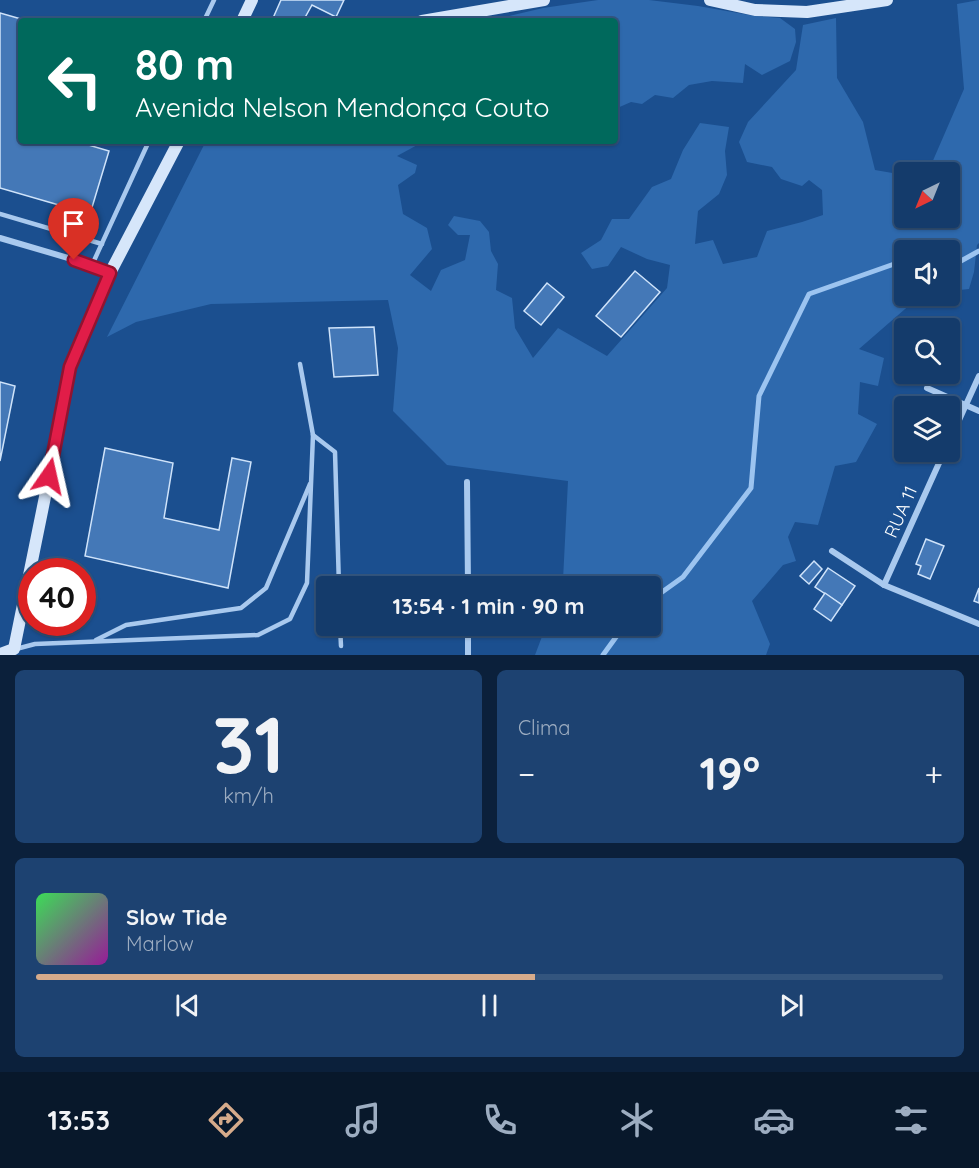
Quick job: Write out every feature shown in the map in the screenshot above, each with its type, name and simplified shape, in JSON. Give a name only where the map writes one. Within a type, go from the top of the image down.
[{"type":"street","points":[[243,18],[252,0]]},
{"type":"street","points":[[439,18],[544,0]]},
{"type":"street","points":[[710,0],[755,10],[807,12],[887,0]]},
{"type":"street","points":[[0,654],[16,652],[70,367],[110,273],[177,144]]},
{"type":"street","points":[[0,238],[110,273]]},
{"type":"street","points":[[960,417],[979,376]]},
{"type":"street","points":[[927,388],[979,411]]},
{"type":"street","name":"RUA 11","points":[[884,585],[939,462]]},
{"type":"street","points":[[467,482],[468,576]]},
{"type":"street","points":[[832,551],[884,585],[979,624]]},
{"type":"street","points":[[468,636],[468,655]]},
{"type":"lane","points":[[205,18],[214,0]]},
{"type":"lane","points":[[92,266],[148,144]]},
{"type":"lane","points":[[0,214],[102,244]]},
{"type":"lane","points":[[16,652],[35,644],[258,635],[290,619],[306,583],[313,435],[300,364]]},
{"type":"lane","points":[[313,435],[336,452],[339,576]]},
{"type":"lane","points":[[93,641],[126,625],[241,608],[266,588],[311,480]]},
{"type":"lane","points":[[340,636],[340,646]]},
{"type":"shaded area","points":[[598,0],[649,0],[698,6],[780,18],[795,29],[796,42],[790,61],[762,75],[745,64],[743,83],[712,81],[689,85],[673,98],[655,95],[642,104],[631,102],[618,108],[618,18],[501,18],[543,8]]},
{"type":"shaded area","points":[[979,0],[979,243],[969,289],[960,290],[960,240],[894,240],[894,306],[908,306],[859,349],[884,358],[878,386],[860,382],[858,414],[877,424],[856,462],[835,466],[818,525],[795,522],[788,537],[796,561],[783,565],[752,601],[770,644],[766,655],[535,655],[542,636],[661,636],[661,576],[563,576],[568,481],[447,465],[393,411],[398,348],[388,300],[211,304],[136,322],[107,337],[204,144],[419,144],[397,156],[417,165],[415,173],[398,185],[403,214],[427,228],[432,249],[410,275],[431,291],[441,270],[465,260],[470,235],[458,235],[448,225],[454,216],[480,221],[489,232],[491,251],[498,264],[496,290],[512,298],[515,328],[533,358],[558,328],[607,356],[667,288],[670,265],[647,259],[621,247],[608,266],[592,269],[581,253],[601,240],[612,219],[629,219],[652,187],[671,179],[683,150],[700,123],[729,127],[725,151],[727,175],[719,194],[698,211],[695,244],[713,240],[723,264],[757,257],[767,231],[823,215],[822,190],[809,180],[802,186],[781,179],[772,167],[747,162],[739,142],[748,122],[796,70],[803,25],[836,18],[837,78],[863,122],[875,170],[894,173],[894,228],[960,228],[960,162],[932,162],[964,89],[957,4]]},
{"type":"building","points":[[281,0],[344,0],[336,17],[312,5],[305,18],[273,18]]},
{"type":"building","points":[[0,13],[18,18],[18,144],[85,144],[109,151],[90,214],[0,188]]},
{"type":"building","points":[[635,271],[660,292],[621,337],[596,316]]},
{"type":"building","points":[[547,283],[564,297],[541,325],[524,311]]},
{"type":"building","points":[[374,327],[378,375],[334,377],[329,328]]},
{"type":"building","points":[[0,382],[15,386],[0,461]]},
{"type":"building","points":[[105,448],[173,463],[164,518],[219,530],[232,458],[251,462],[228,588],[85,556]]},
{"type":"building","points":[[926,539],[944,546],[930,579],[918,574],[921,566],[916,564]]},
{"type":"building","points":[[814,561],[822,569],[809,584],[800,576]]},
{"type":"building","points":[[828,568],[855,586],[842,605],[815,587]]},
{"type":"building","points":[[979,588],[979,603],[974,601]]},
{"type":"building","points":[[825,593],[842,605],[831,621],[814,609]]},
{"type":"waterway","points":[[960,261],[979,251]]},
{"type":"waterway","points":[[661,593],[683,577],[751,488],[759,396],[809,294],[894,264]]},
{"type":"waterway","points":[[603,655],[617,636]]},
{"type":"route","points":[[49,476],[70,367],[110,273],[74,260]]}]
